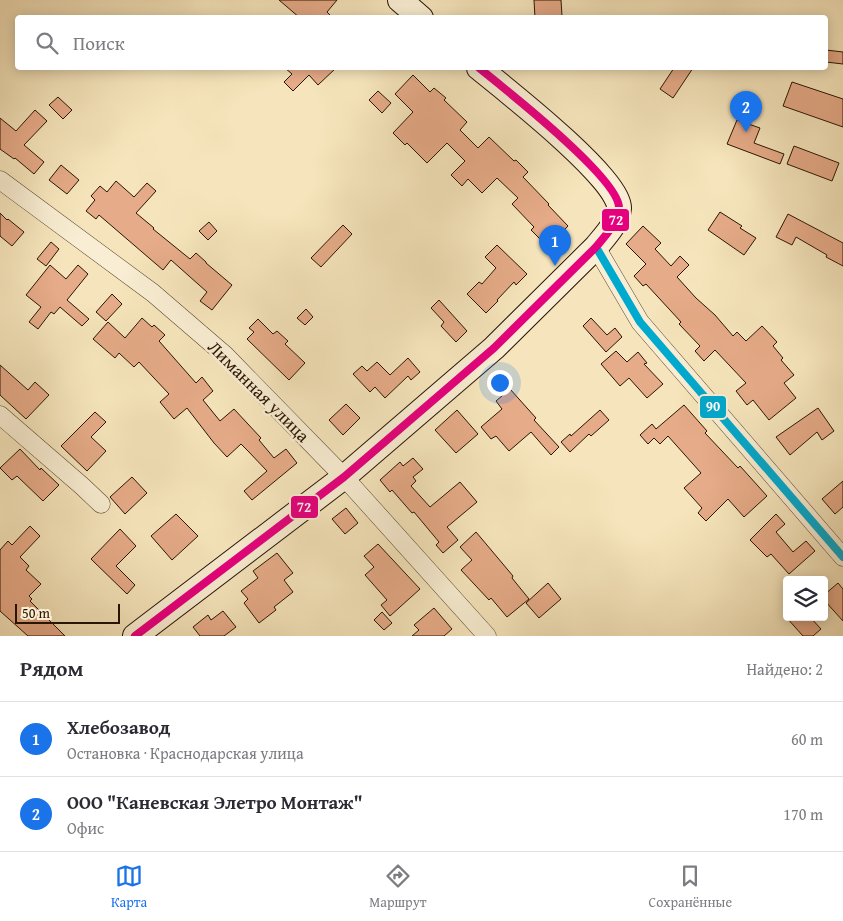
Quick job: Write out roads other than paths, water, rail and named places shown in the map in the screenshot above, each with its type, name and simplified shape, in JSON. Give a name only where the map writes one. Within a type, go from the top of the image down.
[{"type":"street","points":[[400,0],[418,15]]},
{"type":"street","points":[[135,636],[344,476],[494,348],[596,247],[610,229],[619,207],[618,199],[608,184],[577,150],[482,70]]},
{"type":"street","name":"Лиманная улица","points":[[0,180],[153,293],[225,355],[344,476],[487,636]]},
{"type":"street","points":[[596,247],[640,322],[843,557]]},
{"type":"street","points":[[0,415],[101,504]]},
{"type":"place","name":"ООО \"Каневская Элетро Монтаж\"","points":[[746,132]]},
{"type":"place","name":"Хлебозавод","points":[[555,266]]}]
